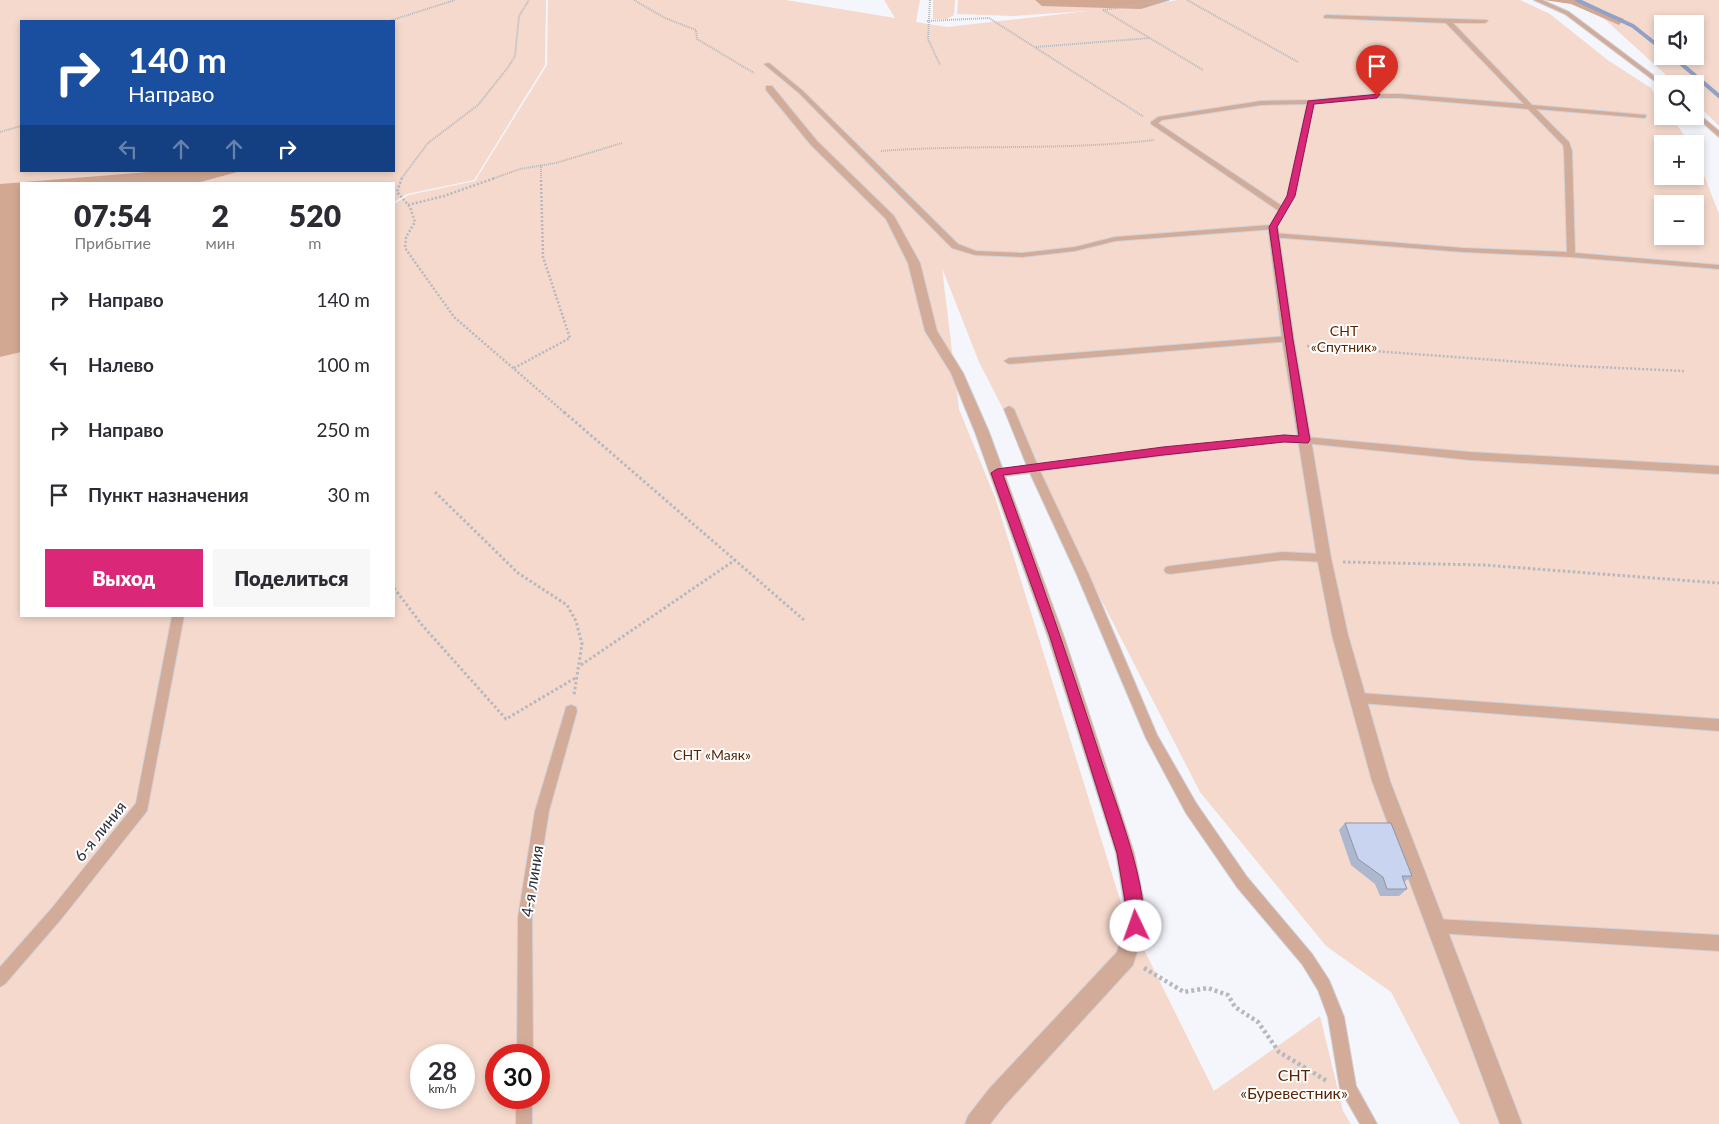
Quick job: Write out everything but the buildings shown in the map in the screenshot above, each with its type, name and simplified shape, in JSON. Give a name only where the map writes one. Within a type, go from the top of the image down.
[{"type":"street","points":[[768,88],[814,143],[890,218],[914,263],[931,331],[957,373],[997,473],[1056,637],[1125,853],[1134,902],[1136,926],[1126,958],[997,1097],[976,1124]]},
{"type":"street","points":[[1274,231],[1304,440],[1324,560],[1340,635],[1360,698],[1381,781],[1511,1124]]},
{"type":"lane","points":[[1537,0],[1567,13],[1654,78]]},
{"type":"lane","points":[[1326,17],[1485,21]]},
{"type":"lane","points":[[1448,20],[1562,138],[1568,151],[1573,236],[1570,255]]},
{"type":"lane","points":[[767,64],[801,92],[943,235],[956,246],[974,253],[1022,255],[1075,249],[1114,239],[1274,231],[1463,250],[1570,255],[1719,266]]},
{"type":"lane","points":[[1283,210],[1153,123],[1160,118],[1261,103],[1311,102],[1385,96],[1644,116]]},
{"type":"lane","points":[[1274,231],[1291,196],[1308,126],[1311,102]]},
{"type":"lane","points":[[1704,121],[1719,135]]},
{"type":"lane","points":[[1009,361],[1289,342]]},
{"type":"lane","points":[[1009,409],[1033,467],[1083,575],[1152,738],[1191,808],[1242,882],[1307,959],[1324,985],[1336,1017],[1348,1089],[1369,1124]]},
{"type":"lane","points":[[997,473],[1033,467],[1284,438],[1470,456],[1719,470]]},
{"type":"lane","points":[[1170,570],[1283,556],[1324,560]]},
{"type":"lane","name":"6-я линия","points":[[0,979],[57,913],[142,806],[178,617]]},
{"type":"lane","points":[[1360,698],[1719,725]]},
{"type":"lane","name":"4-я линия","points":[[524,1044],[525,917],[542,811],[571,711]]},
{"type":"lane","points":[[1436,926],[1719,943]]},
{"type":"lane","points":[[524,1109],[524,1124]]},
{"type":"path","points":[[392,20],[455,0]]},
{"type":"path","points":[[530,0],[519,16],[515,56],[509,66],[478,105],[428,143],[400,181],[397,192],[408,205],[415,222],[406,237],[405,248],[454,317],[804,620]]},
{"type":"path","points":[[634,0],[665,18],[696,30],[698,34],[696,40],[753,71],[768,88]]},
{"type":"path","points":[[924,0],[929,1],[928,39],[940,65]]},
{"type":"path","points":[[1169,0],[1103,10],[1203,70]]},
{"type":"path","points":[[1187,0],[1298,62]]},
{"type":"path","points":[[928,21],[947,22],[979,16],[989,18],[1153,123]]},
{"type":"path","points":[[1036,47],[1150,38]]},
{"type":"path","points":[[0,132],[20,126]]},
{"type":"path","points":[[866,156],[881,151],[932,147],[1129,144],[1174,137]]},
{"type":"path","points":[[408,205],[444,196],[520,169],[541,166],[622,143]]},
{"type":"path","points":[[514,368],[570,338],[544,257],[541,166]]},
{"type":"path","points":[[1289,342],[1575,366],[1684,371]]},
{"type":"path","points":[[435,492],[518,573],[567,605],[576,621],[582,644],[571,711]]},
{"type":"path","points":[[580,665],[735,560]]},
{"type":"path","points":[[1324,560],[1497,567],[1719,583]]},
{"type":"path","points":[[395,589],[422,625],[506,719],[578,677]]},
{"type":"path","points":[[1126,958],[1184,992],[1208,988],[1228,996],[1235,1007],[1258,1022],[1279,1052],[1336,1086],[1348,1089]]},
{"type":"green space","points":[[0,0],[546,0],[545,65],[474,180],[407,194],[395,201],[395,182],[20,182],[20,184],[0,189]]},
{"type":"green space","points":[[548,0],[786,0],[895,18],[884,0],[920,0],[916,22],[947,27],[1088,11],[1013,16],[957,14],[958,0],[1048,0],[1118,8],[1179,0],[1520,0],[1550,14],[1609,61],[1651,88],[1654,93],[1654,125],[1677,125],[1684,135],[1654,135],[1654,185],[1704,185],[1704,175],[1719,214],[1719,1124],[1460,1124],[1391,992],[1326,946],[1200,792],[979,362],[942,268],[959,409],[996,500],[1121,903],[1214,1091],[1320,1016],[1343,1111],[1351,1124],[0,1124],[0,314],[20,311],[20,617],[395,617],[395,203],[409,195],[475,181],[547,65]]},
{"type":"green space","points":[[933,0],[955,0],[954,15],[947,19],[933,19]]},
{"type":"green space","points":[[1573,0],[1719,0],[1719,126],[1704,111],[1704,75],[1666,75],[1655,65],[1704,65],[1704,15],[1654,15],[1654,64],[1588,4]]},
{"type":"shaded area","points":[[1035,0],[1170,0],[1141,9],[1042,6]]},
{"type":"shaded area","points":[[1544,0],[1576,0],[1624,19],[1619,25],[1571,4]]},
{"type":"shaded area","points":[[149,172],[237,172],[200,182],[25,182]]},
{"type":"shaded area","points":[[20,182],[20,352],[0,357],[0,184]]},
{"type":"waterway","points":[[1577,0],[1633,26],[1654,43]]},
{"type":"waterway","points":[[1683,65],[1719,96]]},
{"type":"route","points":[[1136,926],[1134,902],[1125,853],[1056,637],[997,473],[1163,451],[1284,438],[1304,440],[1273,227],[1291,196],[1311,102],[1377,96]]},
{"type":"park label","name":"СНТ «Спутник»","points":[[1344,340]]},
{"type":"park label","name":"СНТ «Маяк»","points":[[712,755]]},
{"type":"park label","name":"СНТ «Буревестник»","points":[[1294,1084]]}]
